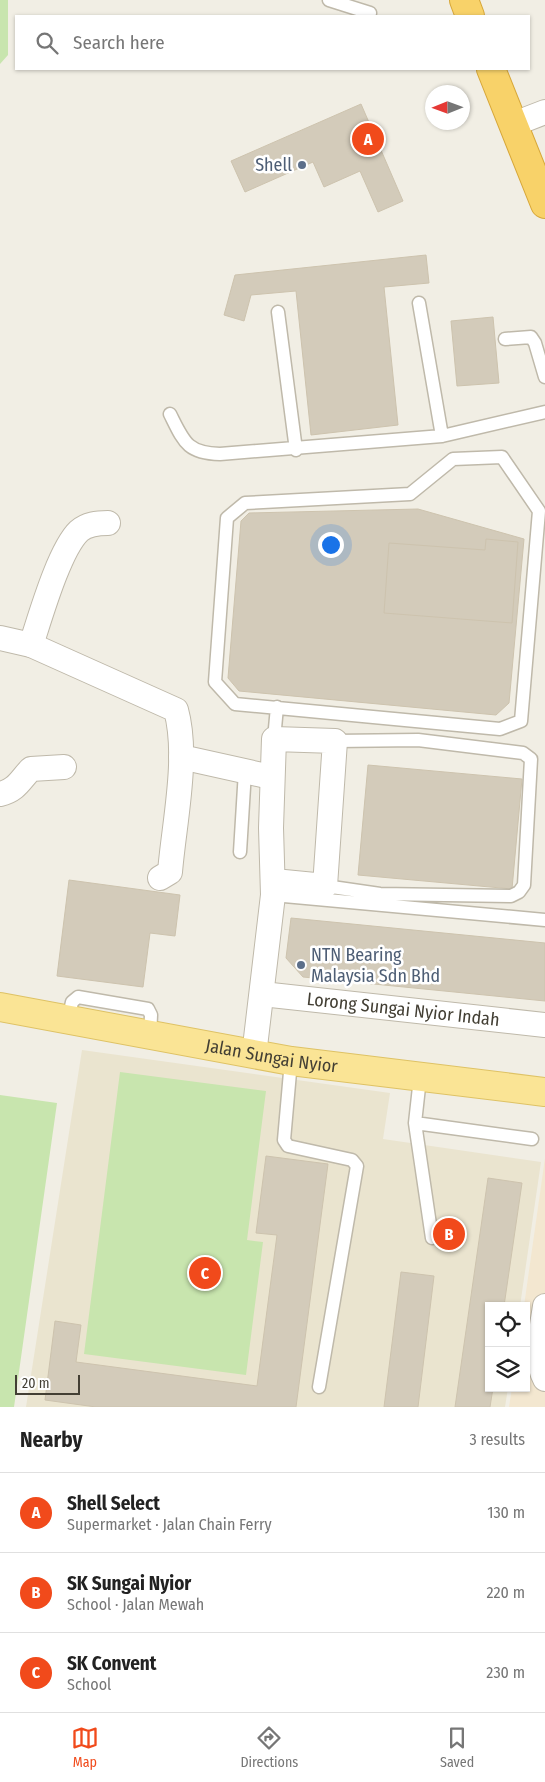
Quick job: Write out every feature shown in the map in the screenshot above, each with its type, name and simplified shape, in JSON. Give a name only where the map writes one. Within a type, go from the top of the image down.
[{"type":"highway","points":[[464,0],[470,15]]},
{"type":"highway","points":[[491,70],[545,204]]},
{"type":"main road","name":"Jalan Sungai Nyior","points":[[0,1008],[291,1061],[545,1092]]},
{"type":"street","points":[[514,124],[545,112]]},
{"type":"street","points":[[31,645],[50,585],[74,537],[86,526],[108,522]]},
{"type":"street","points":[[0,638],[31,645],[176,710],[180,724],[181,757],[170,872],[160,878]]},
{"type":"street","points":[[254,1055],[274,888],[272,777],[274,738],[335,741],[325,886],[274,888]]},
{"type":"street","points":[[181,757],[272,777]]},
{"type":"street","points":[[0,794],[11,791],[21,783],[31,768],[64,767]]},
{"type":"street","name":"Lorong Sungai Nyior Indah","points":[[262,994],[545,1026]]},
{"type":"street","points":[[545,1306],[540,1359],[545,1379]]},
{"type":"lane","points":[[329,0],[370,13]]},
{"type":"lane","points":[[419,303],[442,436]]},
{"type":"lane","points":[[278,312],[296,450]]},
{"type":"lane","points":[[505,340],[531,337],[536,343],[545,376]]},
{"type":"lane","points":[[170,414],[190,448],[203,454],[296,450],[442,436],[545,412]]},
{"type":"lane","points":[[502,457],[539,511],[521,721],[500,729],[277,707],[235,704],[215,682],[227,518],[245,503],[410,494],[453,459],[502,457]]},
{"type":"lane","points":[[274,738],[277,707]]},
{"type":"lane","points":[[325,886],[380,894],[511,896],[519,892],[524,885],[531,759],[523,753],[418,740],[335,741]]},
{"type":"lane","points":[[240,852],[245,771]]},
{"type":"lane","points":[[274,888],[545,920]]},
{"type":"lane","points":[[291,1061],[284,1140],[288,1146],[352,1160],[357,1166],[319,1387]]},
{"type":"lane","points":[[420,1078],[415,1123],[432,1238]]},
{"type":"lane","points":[[415,1123],[532,1139]]},
{"type":"shaded area","points":[[82,1050],[390,1093],[383,1139],[541,1162],[521,1302],[485,1302],[485,1392],[507,1392],[505,1407],[26,1407]]},
{"type":"shaded area","points":[[545,1158],[545,1407],[509,1407],[511,1392],[530,1392],[530,1302],[525,1302]]},
{"type":"green space","points":[[0,0],[8,0],[8,55],[0,64]]},
{"type":"green space","points":[[120,1072],[266,1091],[247,1240],[263,1242],[246,1375],[84,1354]]},
{"type":"green space","points":[[0,1095],[57,1103],[14,1407],[0,1407]]},
{"type":"building","points":[[361,104],[403,201],[378,212],[360,171],[324,187],[313,162],[245,192],[231,161]]},
{"type":"building","points":[[426,255],[429,283],[384,287],[398,425],[311,435],[296,291],[251,295],[244,321],[224,315],[235,275]]},
{"type":"building","points":[[493,317],[499,383],[457,386],[451,321]]},
{"type":"building","points":[[418,509],[524,539],[509,703],[496,715],[239,691],[228,678],[241,521],[249,513]]},
{"type":"building","points":[[486,539],[518,542],[512,623],[384,613],[389,543],[485,550]]},
{"type":"building","points":[[368,765],[522,779],[512,889],[358,875]]},
{"type":"building","points":[[69,880],[180,895],[175,936],[150,933],[143,987],[57,976]]},
{"type":"building","points":[[291,918],[545,943],[545,1001],[303,977],[286,958]]},
{"type":"building","points":[[266,1156],[328,1164],[296,1407],[96,1407],[45,1400],[55,1321],[81,1325],[76,1362],[257,1386],[277,1235],[256,1233]]},
{"type":"building","points":[[488,1178],[522,1183],[505,1302],[485,1302],[485,1392],[492,1392],[490,1407],[455,1407]]},
{"type":"building","points":[[401,1272],[434,1276],[418,1407],[384,1407]]},
{"type":"place","name":"Shell Select","points":[[368,139]]},
{"type":"place","name":"Shell","points":[[302,165]]},
{"type":"place","name":"NTN Bearing Malaysia Sdn Bhd","points":[[301,965]]},
{"type":"place","name":"SK Sungai Nyior","points":[[449,1234]]},
{"type":"place","name":"SK Convent","points":[[205,1273]]}]
